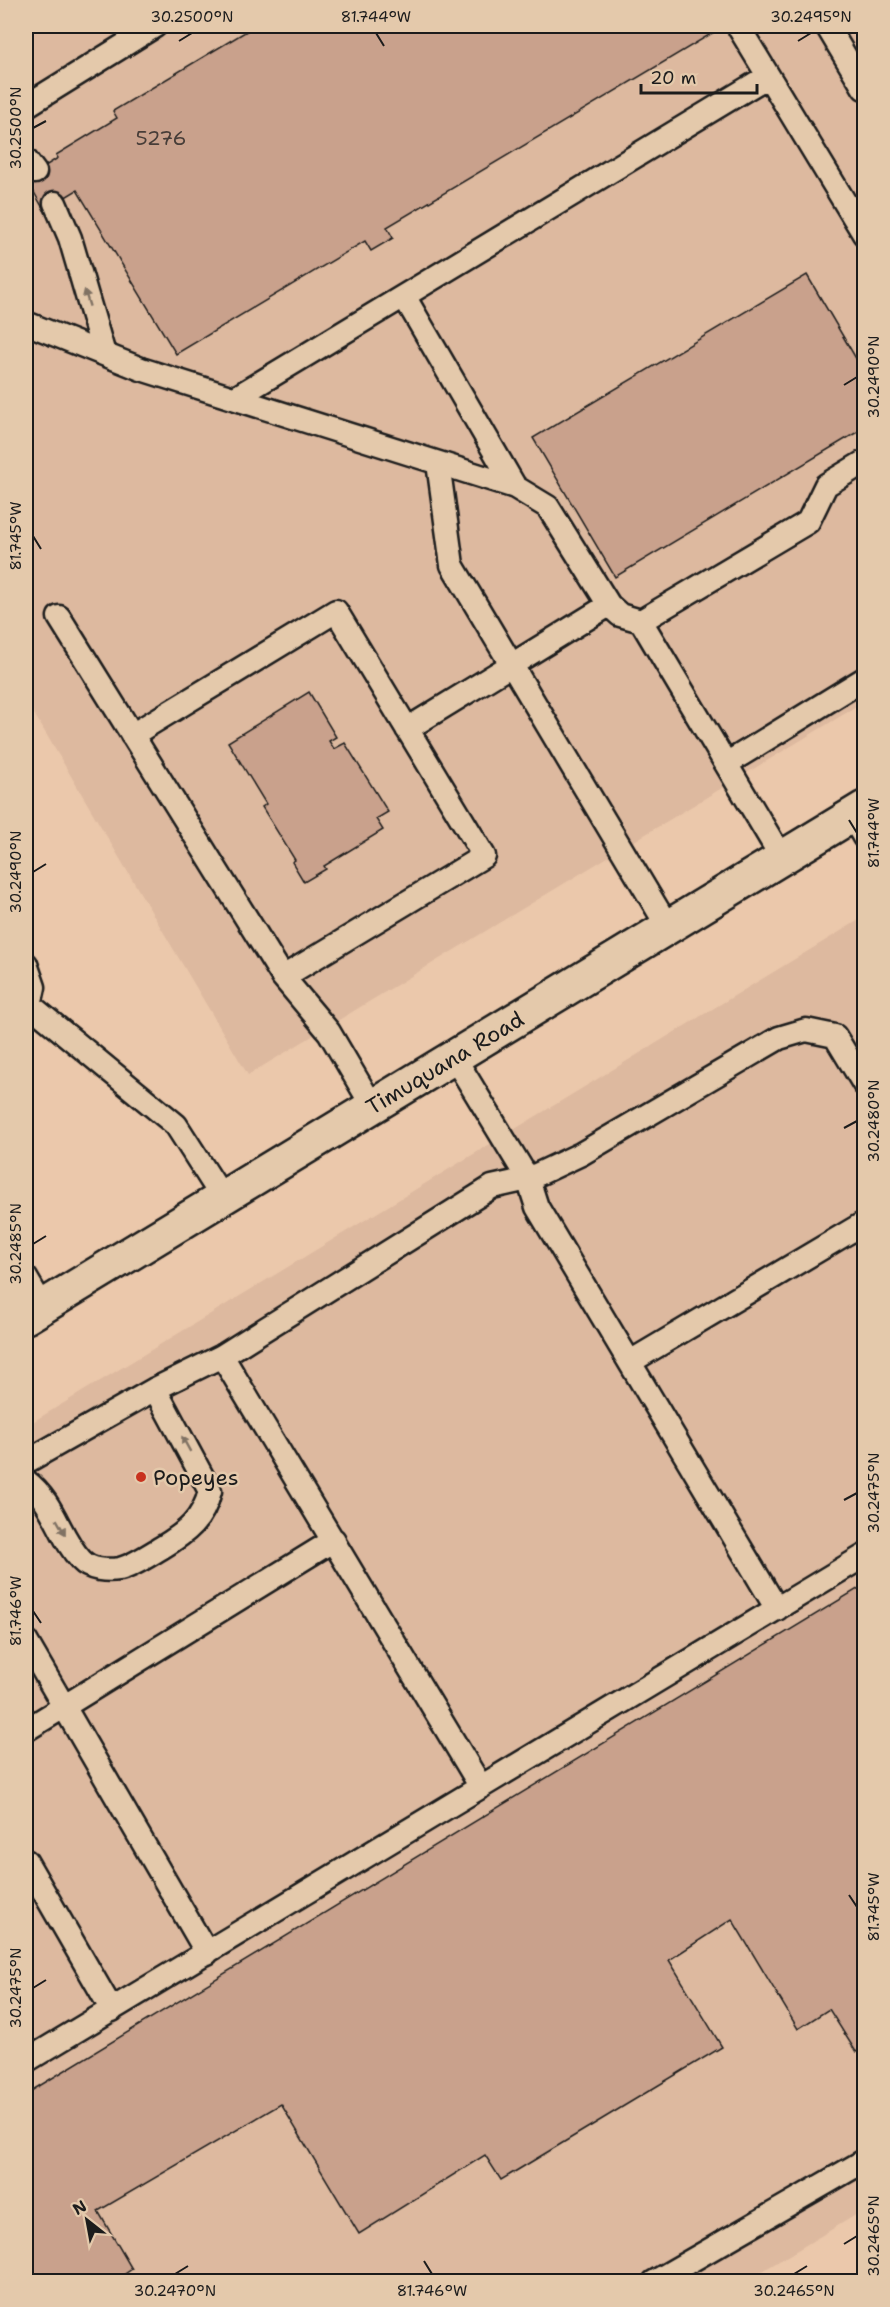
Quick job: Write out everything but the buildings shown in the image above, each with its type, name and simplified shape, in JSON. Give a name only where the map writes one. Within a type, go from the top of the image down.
[{"type":"main road","name":"Timuquana Road","points":[[34,1312],[782,858],[860,820]]},
{"type":"lane","points":[[26,106],[155,26]]},
{"type":"lane","points":[[738,26],[864,234]]},
{"type":"lane","points":[[827,26],[864,88]]},
{"type":"lane","points":[[235,398],[768,76]]},
{"type":"lane","points":[[55,203],[70,238],[104,354]]},
{"type":"lane","points":[[404,296],[515,487]]},
{"type":"lane","points":[[26,323],[104,354],[235,398],[515,487],[548,507],[609,605],[620,615],[641,621],[782,858]]},
{"type":"lane","points":[[438,462],[452,565],[668,927]]},
{"type":"lane","points":[[641,621],[808,522],[826,485],[864,462]]},
{"type":"lane","points":[[407,729],[609,605]]},
{"type":"lane","points":[[132,735],[336,611],[484,856],[283,977]]},
{"type":"lane","points":[[59,617],[283,977],[328,1032],[373,1107]]},
{"type":"lane","points":[[726,764],[864,679]]},
{"type":"lane","points":[[26,964],[34,987],[28,1007],[176,1125],[222,1197]]},
{"type":"lane","points":[[26,1462],[155,1389],[222,1356],[492,1187],[528,1179],[581,1154],[779,1038],[806,1030],[835,1036],[864,1084]]},
{"type":"lane","points":[[454,1057],[528,1179],[537,1206],[777,1609]]},
{"type":"lane","points":[[630,1362],[864,1223]]},
{"type":"lane","points":[[26,1278],[34,1312]]},
{"type":"lane","points":[[222,1356],[482,1787]]},
{"type":"lane","points":[[26,1481],[37,1490],[81,1561],[97,1569],[122,1569],[187,1530],[195,1524],[206,1507],[210,1491],[155,1389]]},
{"type":"lane","points":[[26,1730],[333,1540]]},
{"type":"lane","points":[[26,2061],[864,1556]]},
{"type":"lane","points":[[26,1641],[207,1953]]},
{"type":"lane","points":[[26,1861],[112,2010]]},
{"type":"lane","points":[[654,2282],[864,2161]]},
{"type":"shaded area","points":[[26,26],[864,26],[864,702],[248,1075],[26,700]]},
{"type":"shaded area","points":[[864,917],[864,2210],[746,2281],[26,2281],[26,1426]]},
{"type":"place","name":"Popeyes","points":[[141,1477]]}]
